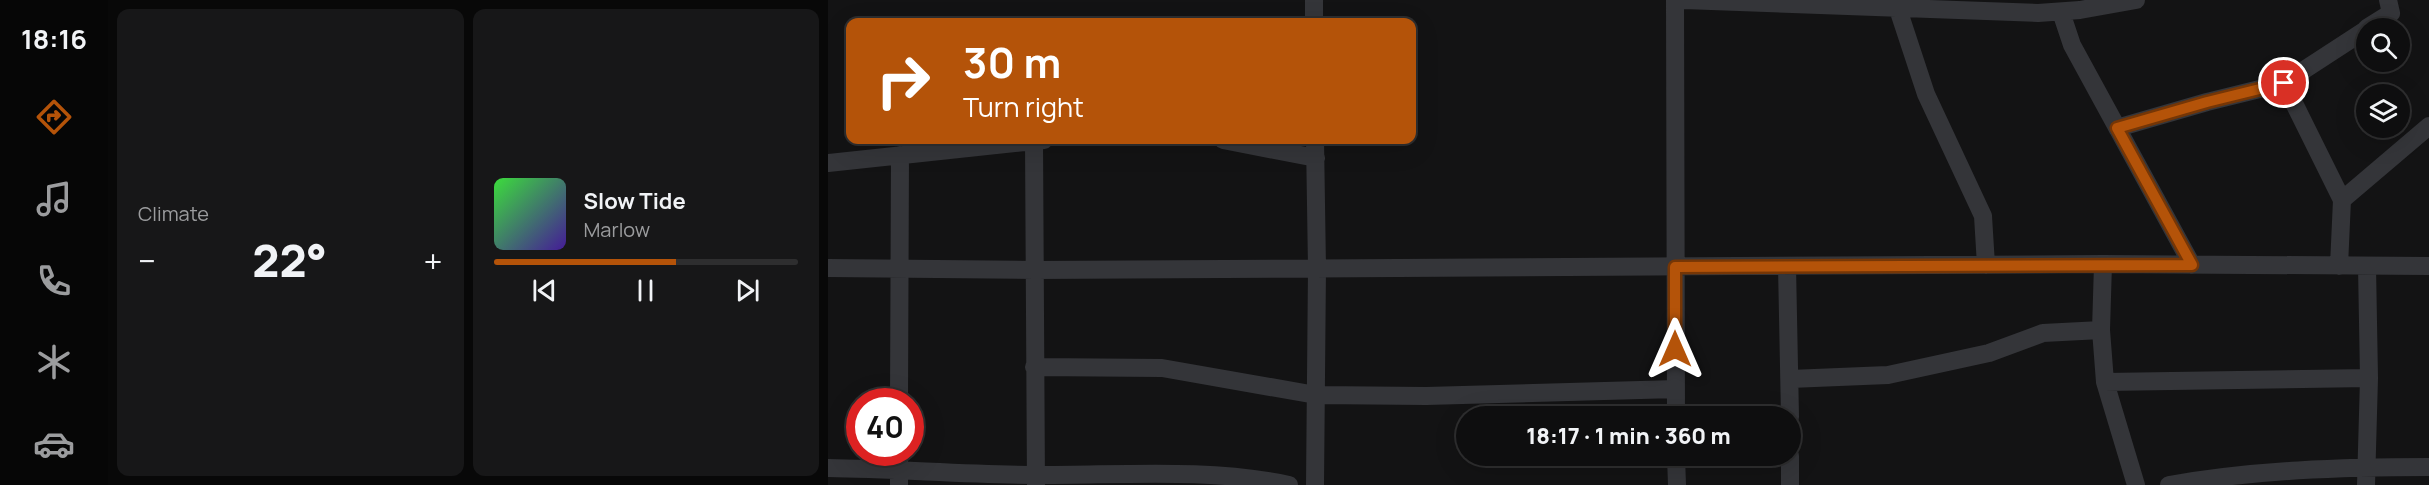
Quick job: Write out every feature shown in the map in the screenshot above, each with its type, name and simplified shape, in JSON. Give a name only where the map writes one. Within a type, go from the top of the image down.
[{"type":"street","points":[[1314,0],[1314,18]]},
{"type":"street","points":[[1675,0],[1676,406]]},
{"type":"street","points":[[1684,0],[1898,9],[1949,6],[2038,6],[2061,12],[2136,0]]},
{"type":"street","points":[[2384,18],[2391,13],[2388,0]]},
{"type":"street","points":[[1898,9],[1926,94],[1983,216],[1986,265]]},
{"type":"street","points":[[2061,12],[2072,45],[2192,265]]},
{"type":"street","points":[[2117,128],[2284,83],[2356,36]]},
{"type":"street","points":[[2284,83],[2342,200],[2339,266]]},
{"type":"street","points":[[2342,200],[2429,126]]},
{"type":"street","points":[[828,163],[1002,144]]},
{"type":"street","points":[[1035,480],[1034,270],[1039,144]]},
{"type":"street","points":[[1244,144],[1316,158]]},
{"type":"street","points":[[1315,144],[1317,268],[1315,485]]},
{"type":"street","points":[[899,388],[900,155]]},
{"type":"street","points":[[2103,264],[2101,330],[2105,382],[2136,485]]},
{"type":"street","points":[[828,268],[1034,270],[2103,264],[2429,266]]},
{"type":"street","points":[[1787,266],[1790,406]]},
{"type":"street","points":[[2367,266],[2367,476]]},
{"type":"street","points":[[1790,379],[1888,375],[1989,353],[2043,333],[2101,330]]},
{"type":"street","points":[[1035,367],[1162,368],[1316,395],[1426,396],[1676,389]]},
{"type":"street","points":[[2105,382],[2368,378]]},
{"type":"street","points":[[1676,466],[1677,485]]},
{"type":"street","points":[[1790,466],[1790,485]]},
{"type":"street","points":[[2169,485],[2258,474],[2367,476],[2429,466]]},
{"type":"street","points":[[828,468],[899,469],[1035,480],[1211,475],[1259,478],[1289,485]]},
{"type":"route","points":[[1675,349],[1675,267],[2192,265],[2117,128],[2284,83]]}]
